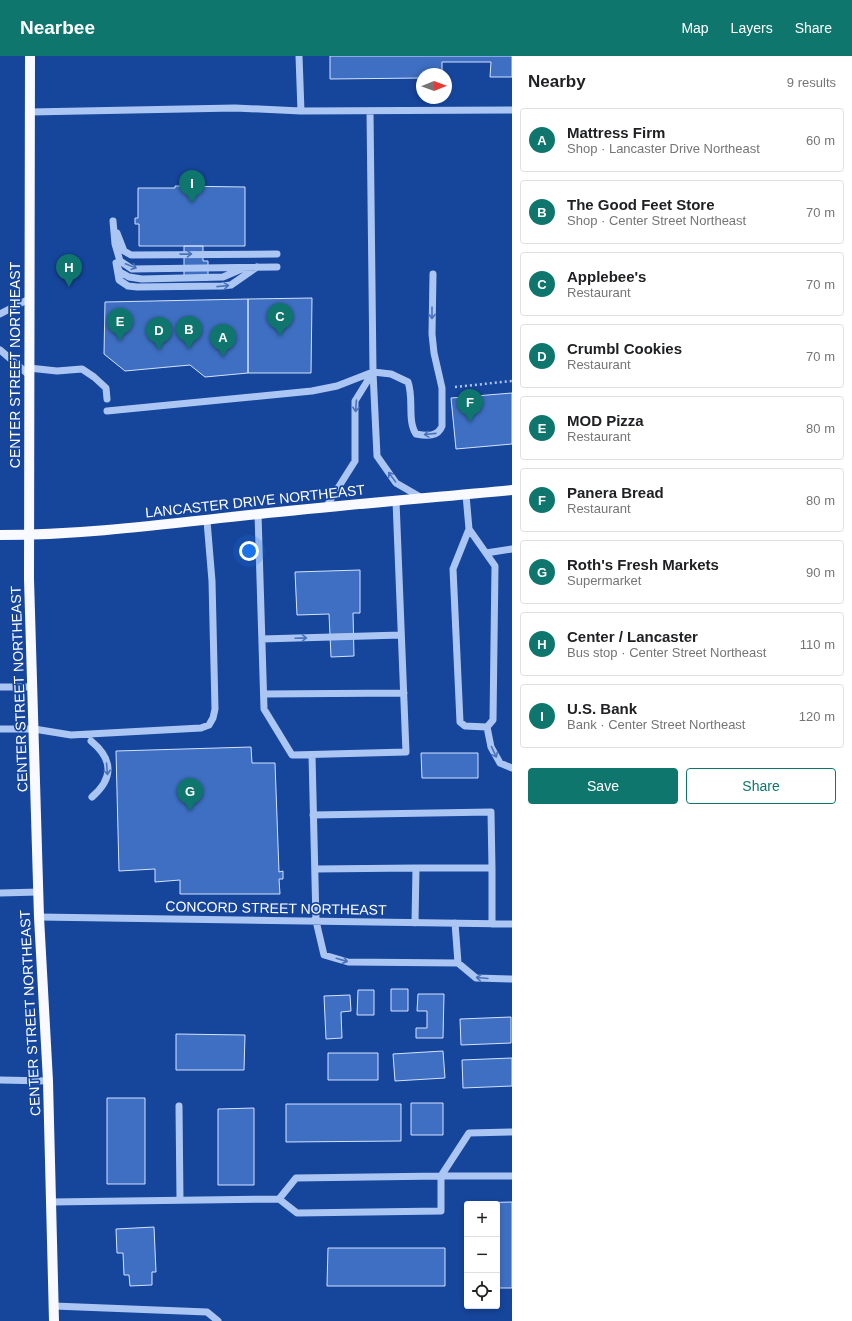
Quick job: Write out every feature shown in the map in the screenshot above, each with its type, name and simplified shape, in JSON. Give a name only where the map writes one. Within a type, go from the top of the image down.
[{"type":"main road","name":"CENTER STREET NORTHEAST","points":[[30,56],[29,372],[32,687],[39,917],[48,1081],[54,1321]]},
{"type":"main road","name":"LANCASTER DRIVE NORTHEAST","points":[[0,535],[30,535],[208,521],[326,507],[512,490]]},
{"type":"street","points":[[299,56],[301,111]]},
{"type":"street","points":[[30,112],[235,108],[301,111],[512,110]]},
{"type":"street","points":[[370,111],[373,372],[377,456],[396,483],[424,499]]},
{"type":"street","points":[[257,267],[231,285],[128,286],[119,280],[116,263],[113,221],[124,251],[131,255],[277,254]]},
{"type":"street","points":[[115,244],[120,261],[132,269],[276,267]]},
{"type":"street","points":[[116,263],[120,272],[129,277],[142,279],[223,277],[246,267]]},
{"type":"street","points":[[107,411],[312,392],[337,386],[373,372],[391,374],[408,382],[412,400],[412,428],[416,434],[436,435],[442,426],[442,388],[432,334],[433,274]]},
{"type":"street","points":[[0,314],[29,299]]},
{"type":"street","points":[[0,350],[29,372],[82,369],[106,388],[107,399]]},
{"type":"street","points":[[326,507],[355,461],[355,401],[373,372]]},
{"type":"street","points":[[466,495],[469,529],[453,569],[460,722],[465,726],[487,727]]},
{"type":"street","points":[[258,514],[264,709],[292,755],[406,752],[396,501]]},
{"type":"street","points":[[0,729],[34,728],[71,735],[201,728],[209,725],[213,718],[215,697],[212,581],[208,521]]},
{"type":"street","points":[[469,529],[495,566],[493,720],[487,727]]},
{"type":"street","points":[[486,553],[512,549]]},
{"type":"street","points":[[262,639],[401,636]]},
{"type":"street","points":[[0,687],[32,687]]},
{"type":"street","points":[[264,694],[404,693]]},
{"type":"street","points":[[487,727],[492,747],[500,763],[512,768]]},
{"type":"street","points":[[91,741],[102,750],[108,772],[107,781],[92,797]]},
{"type":"street","points":[[312,755],[316,921],[324,955],[348,962],[458,963],[476,978],[512,979]]},
{"type":"street","points":[[313,815],[491,812],[492,924]]},
{"type":"street","points":[[415,923],[416,868]]},
{"type":"street","points":[[315,869],[492,868]]},
{"type":"street","points":[[0,893],[39,892]]},
{"type":"street","name":"CONCORD STREET NORTHEAST","points":[[39,917],[512,924]]},
{"type":"street","points":[[455,923],[458,963]]},
{"type":"street","points":[[0,1080],[48,1081]]},
{"type":"street","points":[[179,1106],[180,1200]]},
{"type":"street","points":[[51,1202],[279,1199],[297,1213],[441,1211],[441,1176],[469,1133],[512,1132]]},
{"type":"street","points":[[279,1199],[296,1178],[512,1176]]},
{"type":"street","points":[[54,1306],[207,1312],[218,1321]]},
{"type":"path","points":[[442,388],[512,381]]},
{"type":"building","points":[[330,56],[512,56],[512,77],[490,77],[491,62],[442,62],[442,68],[416,68],[416,78],[330,79]]},
{"type":"building","points":[[175,186],[245,187],[245,246],[139,246],[139,224],[135,224],[135,218],[138,218],[138,188],[175,188]]},
{"type":"building","points":[[184,246],[203,246],[203,261],[208,261],[208,280],[184,278]]},
{"type":"building","points":[[312,298],[311,373],[248,373],[248,299]]},
{"type":"building","points":[[248,299],[248,373],[205,377],[190,365],[125,371],[104,354],[105,302]]},
{"type":"building","points":[[512,393],[512,444],[456,449],[451,398]]},
{"type":"building","points":[[360,570],[360,613],[353,613],[354,656],[331,657],[329,614],[297,615],[295,572]]},
{"type":"building","points":[[251,747],[252,763],[275,763],[279,872],[283,871],[283,879],[279,879],[280,894],[180,894],[180,880],[155,882],[155,869],[119,871],[116,751]]},
{"type":"building","points":[[421,753],[478,753],[478,778],[422,778]]},
{"type":"building","points":[[391,989],[408,989],[408,1011],[391,1011]]},
{"type":"building","points":[[358,990],[374,990],[374,1015],[357,1015]]},
{"type":"building","points":[[418,994],[444,994],[443,1038],[416,1038],[416,1028],[427,1028],[427,1011],[417,1011]]},
{"type":"building","points":[[350,995],[351,1011],[341,1012],[342,1038],[326,1039],[324,996]]},
{"type":"building","points":[[511,1017],[511,1043],[461,1045],[460,1019]]},
{"type":"building","points":[[176,1034],[245,1035],[244,1070],[176,1070]]},
{"type":"building","points":[[443,1051],[445,1078],[395,1081],[393,1054]]},
{"type":"building","points":[[328,1053],[378,1053],[378,1080],[328,1080]]},
{"type":"building","points":[[512,1058],[512,1086],[463,1088],[462,1060]]},
{"type":"building","points":[[107,1098],[145,1098],[145,1184],[107,1184]]},
{"type":"building","points":[[411,1103],[443,1103],[443,1135],[411,1135]]},
{"type":"building","points":[[286,1104],[401,1104],[401,1141],[286,1142]]},
{"type":"building","points":[[254,1108],[254,1185],[218,1185],[218,1109]]},
{"type":"building","points":[[500,1202],[512,1202],[512,1288],[500,1288]]},
{"type":"building","points":[[154,1227],[156,1272],[152,1272],[152,1285],[130,1286],[129,1275],[124,1275],[123,1253],[117,1253],[116,1229]]},
{"type":"building","points":[[328,1248],[445,1248],[445,1286],[327,1286]]},
{"type":"place","name":"U.S. Bank","points":[[192,203]]},
{"type":"place","name":"Center / Lancaster","points":[[69,287]]},
{"type":"place","name":"Applebee's","points":[[280,336]]},
{"type":"place","name":"MOD Pizza","points":[[120,341]]},
{"type":"place","name":"The Good Feet Store","points":[[189,349]]},
{"type":"place","name":"Crumbl Cookies","points":[[159,350]]},
{"type":"place","name":"Mattress Firm","points":[[223,357]]},
{"type":"place","name":"Panera Bread","points":[[470,422]]},
{"type":"place","name":"Roth's Fresh Markets","points":[[190,811]]}]
